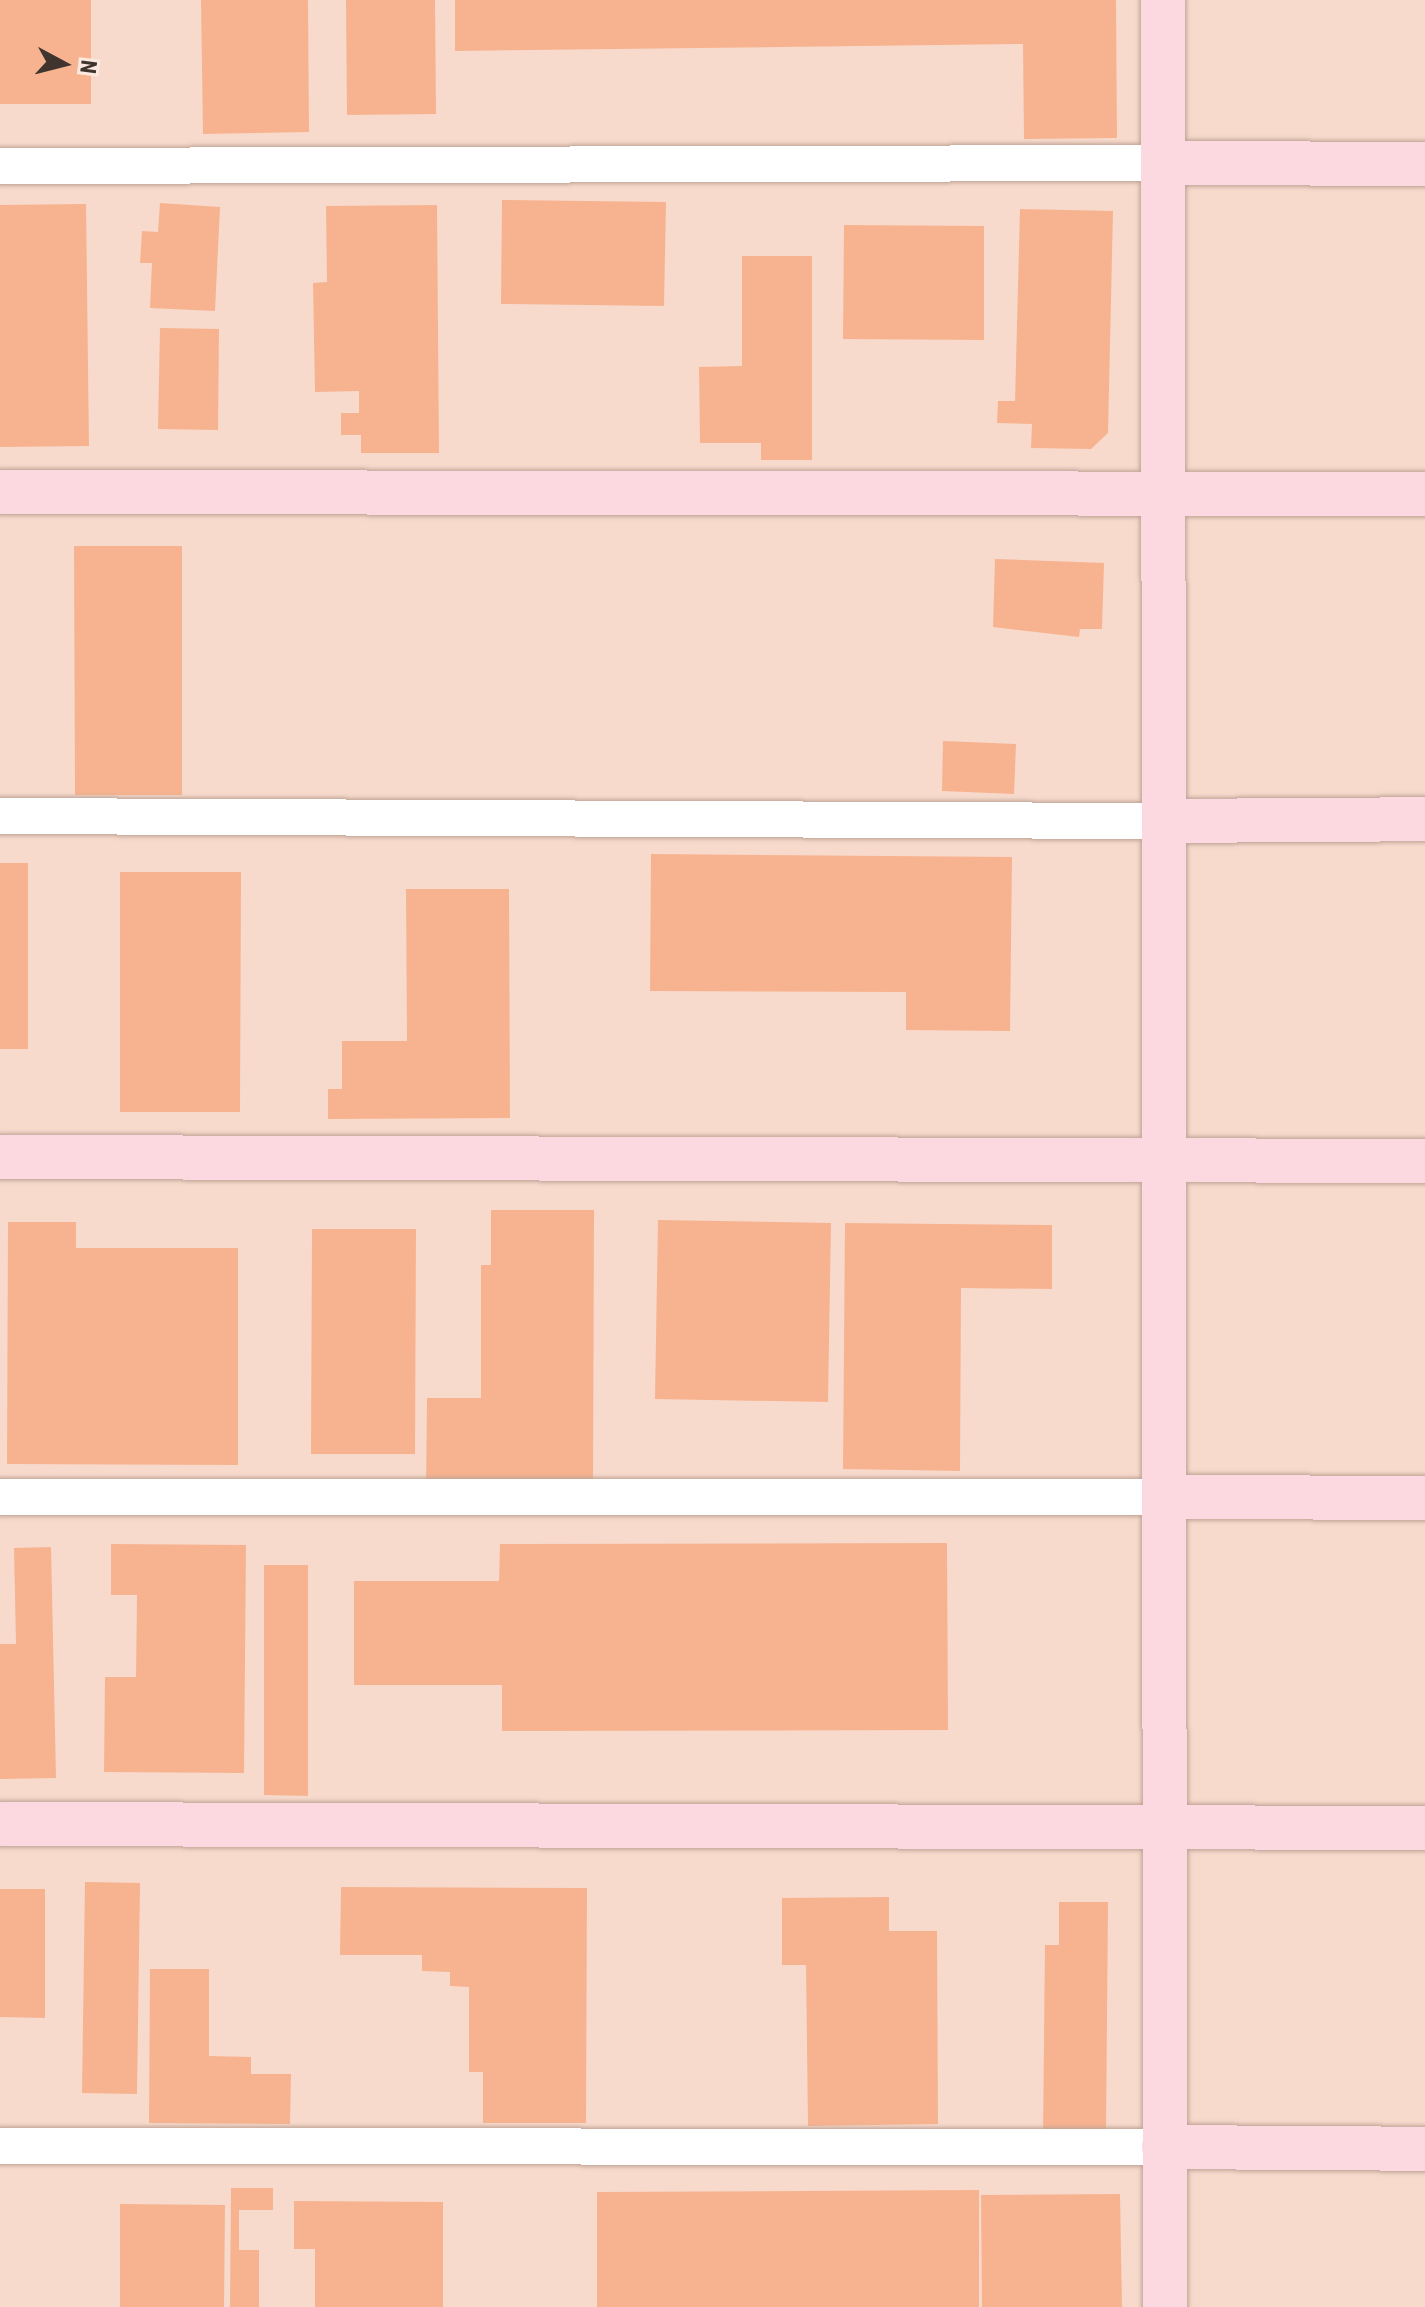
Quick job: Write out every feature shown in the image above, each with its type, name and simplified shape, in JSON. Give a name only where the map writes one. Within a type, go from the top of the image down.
[{"type":"street","points":[[1163,0],[1169,1162],[1163,1827],[1165,2307]]},
{"type":"street","points":[[0,166],[1425,164]]},
{"type":"street","points":[[0,492],[1425,494]]},
{"type":"street","points":[[0,816],[1167,821],[1425,819]]},
{"type":"street","points":[[0,1157],[1425,1161]]},
{"type":"street","points":[[0,1497],[1425,1498]]},
{"type":"street","points":[[0,1824],[1425,1828]]},
{"type":"street","points":[[0,2146],[1425,2149]]},
{"type":"building","points":[[0,0],[91,0],[91,104],[0,104]]},
{"type":"building","points":[[201,0],[308,0],[309,132],[203,134]]},
{"type":"building","points":[[346,0],[435,0],[436,114],[347,115]]},
{"type":"building","points":[[455,0],[1116,0],[1117,138],[1024,139],[1023,44],[455,51]]},
{"type":"building","points":[[502,200],[666,202],[664,306],[501,304]]},
{"type":"building","points":[[160,203],[220,207],[215,311],[150,308],[152,263],[140,263],[142,231],[158,232]]},
{"type":"building","points":[[86,204],[89,446],[0,447],[0,205]]},
{"type":"building","points":[[437,205],[439,453],[361,453],[361,435],[341,435],[341,413],[359,413],[359,391],[315,392],[313,283],[327,282],[326,206]]},
{"type":"building","points":[[1020,209],[1113,211],[1108,433],[1091,449],[1031,448],[1032,424],[997,423],[998,401],[1015,401]]},
{"type":"building","points":[[844,225],[984,226],[984,340],[843,339]]},
{"type":"building","points":[[742,256],[812,256],[812,460],[761,460],[761,443],[700,443],[699,367],[742,366]]},
{"type":"building","points":[[160,328],[219,329],[218,430],[158,429]]},
{"type":"building","points":[[74,546],[182,546],[182,795],[75,795]]},
{"type":"building","points":[[995,559],[1104,563],[1102,629],[1080,629],[1079,637],[993,627]]},
{"type":"building","points":[[943,741],[1016,744],[1014,794],[942,791]]},
{"type":"building","points":[[651,854],[1012,857],[1010,1031],[906,1030],[906,992],[650,991]]},
{"type":"building","points":[[0,863],[28,863],[28,1049],[0,1049]]},
{"type":"building","points":[[120,872],[241,872],[240,1112],[120,1112]]},
{"type":"building","points":[[406,889],[509,889],[510,1118],[328,1119],[328,1089],[342,1089],[342,1041],[407,1041]]},
{"type":"building","points":[[491,1210],[594,1210],[593,1490],[426,1490],[427,1398],[481,1398],[481,1265],[491,1265]]},
{"type":"building","points":[[658,1220],[831,1223],[828,1402],[655,1399]]},
{"type":"building","points":[[8,1222],[76,1222],[76,1248],[238,1248],[238,1465],[7,1464]]},
{"type":"building","points":[[845,1223],[1052,1225],[1052,1289],[961,1288],[960,1471],[843,1469]]},
{"type":"building","points":[[312,1229],[416,1229],[415,1454],[311,1454]]},
{"type":"building","points":[[947,1543],[948,1730],[502,1731],[502,1685],[354,1685],[354,1581],[499,1581],[500,1544]]},
{"type":"building","points":[[111,1544],[246,1545],[244,1773],[104,1772],[105,1677],[136,1677],[137,1595],[111,1595]]},
{"type":"building","points":[[51,1547],[56,1778],[0,1779],[0,1644],[16,1644],[14,1548]]},
{"type":"building","points":[[264,1565],[308,1565],[308,1796],[264,1795]]},
{"type":"building","points":[[85,1882],[140,1883],[137,2094],[82,2093]]},
{"type":"building","points":[[341,1887],[587,1888],[586,2123],[483,2123],[483,2072],[469,2072],[469,1987],[450,1986],[450,1972],[422,1971],[422,1955],[340,1955]]},
{"type":"building","points":[[0,1889],[45,1889],[45,2018],[0,2017]]},
{"type":"building","points":[[889,1897],[889,1931],[937,1931],[938,2124],[808,2126],[806,1965],[782,1965],[782,1898]]},
{"type":"building","points":[[1059,1902],[1108,1902],[1106,2135],[1043,2134],[1045,1945],[1059,1945]]},
{"type":"building","points":[[150,1969],[209,1969],[209,2056],[251,2057],[251,2074],[291,2074],[290,2124],[149,2123]]},
{"type":"building","points":[[231,2188],[273,2188],[273,2210],[239,2210],[239,2250],[259,2250],[259,2307],[230,2307]]},
{"type":"building","points":[[979,2190],[979,2307],[597,2307],[597,2192]]},
{"type":"building","points":[[1120,2194],[1122,2307],[982,2307],[981,2195]]},
{"type":"building","points":[[294,2201],[443,2202],[443,2307],[315,2307],[315,2249],[294,2249]]},
{"type":"building","points":[[120,2204],[225,2205],[224,2307],[120,2307]]}]
